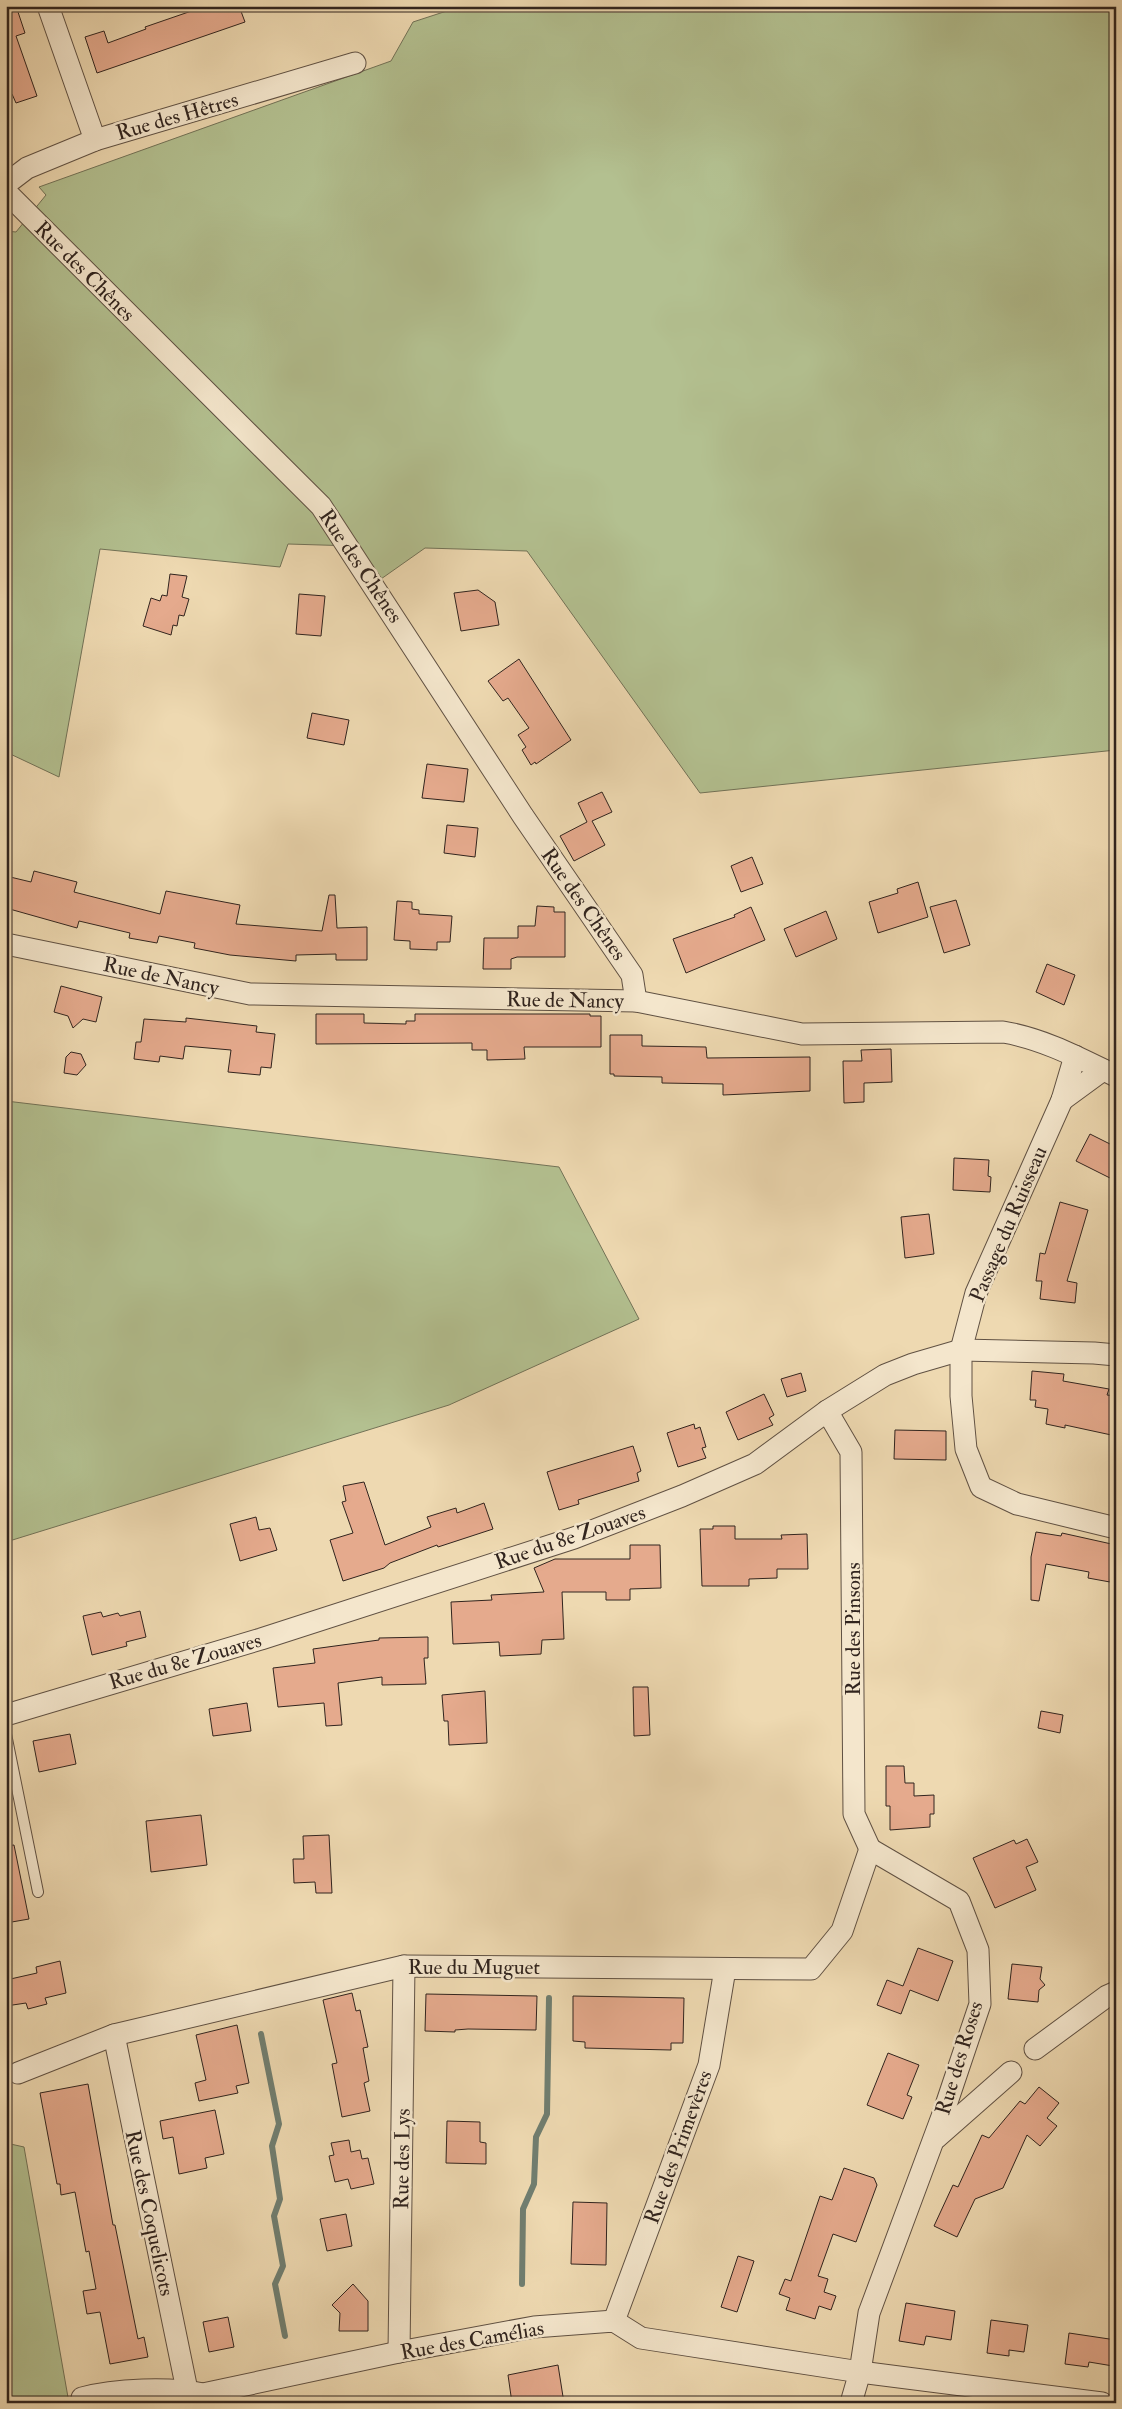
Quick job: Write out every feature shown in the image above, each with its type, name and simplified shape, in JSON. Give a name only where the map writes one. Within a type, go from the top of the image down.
[{"type":"street","points":[[48,6],[95,140]]},
{"type":"street","name":"Rue des Hêtres","points":[[6,184],[27,168],[95,140],[355,62]]},
{"type":"street","name":"Rue des Chênes","points":[[6,192],[321,506],[523,816],[632,974],[636,1001]]},
{"type":"street","name":"Rue de Nancy","points":[[6,944],[250,994],[636,1001],[802,1034],[1003,1032],[1031,1037],[1110,1073]]},
{"type":"street","name":"Passage du Ruisseau","points":[[1075,1056],[1062,1100],[976,1293],[961,1396],[966,1449],[981,1487],[1016,1504],[1116,1528]]},
{"type":"street","name":"Passage du Ruisseau","points":[[1062,1100],[1110,1073]]},
{"type":"street","name":"Rue du 8e Zouaves","points":[[6,1715],[261,1639],[574,1538],[682,1496],[755,1464],[828,1411],[885,1375],[968,1350],[1094,1352],[1116,1355]]},
{"type":"street","name":"Rue des Pinsons","points":[[828,1411],[852,1452],[854,1814],[870,1849]]},
{"type":"street","name":"Rue du Muguet","points":[[18,2072],[114,2035],[404,1966],[811,1969],[842,1931],[870,1849]]},
{"type":"street","name":"Rue des Roses","points":[[851,2403],[860,2372],[869,2313],[933,2141],[980,2004],[978,1950],[959,1901],[870,1849]]},
{"type":"street","name":"Rue des Lys","points":[[399,2352],[404,1966]]},
{"type":"street","name":"Rue des Primevères","points":[[614,2321],[709,2065],[725,1969]]},
{"type":"street","points":[[1035,2049],[1107,1996],[1116,1992]]},
{"type":"street","name":"Rue des Coquelicots","points":[[114,2035],[187,2390]]},
{"type":"street","name":"Rue des Roses","points":[[933,2141],[1011,2072]]},
{"type":"street","points":[[614,2321],[641,2338],[860,2372],[1102,2403]]},
{"type":"street","name":"Rue des Camélias","points":[[82,2398],[103,2392],[187,2390],[203,2394],[399,2352],[534,2327],[614,2321]]},
{"type":"lane","points":[[6,1734],[38,1892]]},
{"type":"green space","points":[[462,6],[1116,6],[1116,750],[700,793],[527,551],[425,548],[381,579],[354,546],[288,544],[280,567],[100,549],[59,777],[6,752],[6,231],[16,232],[46,195],[39,187],[391,61],[413,22]]},
{"type":"green space","points":[[6,1101],[559,1167],[639,1319],[449,1405],[6,1542]]},
{"type":"green space","points":[[6,2143],[24,2147],[69,2403],[6,2403]]},
{"type":"building","points":[[6,6],[16,6],[25,33],[16,36],[37,96],[16,103],[12,94],[6,97]]},
{"type":"building","points":[[206,6],[239,6],[245,22],[97,73],[85,37],[104,31],[108,43],[146,29],[145,27]]},
{"type":"building","points":[[170,574],[187,576],[182,597],[189,599],[184,616],[179,615],[177,626],[173,625],[171,635],[143,626],[151,598],[160,601],[162,595],[167,596]]},
{"type":"building","points":[[478,590],[495,602],[499,625],[461,631],[454,593]]},
{"type":"building","points":[[299,594],[325,596],[321,636],[296,634]]},
{"type":"building","points":[[519,659],[571,740],[536,764],[535,762],[531,765],[522,750],[526,747],[518,735],[529,728],[508,698],[503,701],[488,681]]},
{"type":"building","points":[[312,713],[349,720],[344,745],[307,738]]},
{"type":"building","points":[[427,764],[468,769],[464,802],[422,798]]},
{"type":"building","points":[[602,792],[612,812],[592,821],[605,845],[574,861],[560,836],[587,822],[578,803]]},
{"type":"building","points":[[447,825],[478,828],[475,857],[444,853]]},
{"type":"building","points":[[752,857],[763,884],[741,892],[731,866]]},
{"type":"building","points":[[34,871],[77,882],[74,892],[160,914],[166,891],[240,905],[236,924],[322,931],[329,895],[335,895],[337,928],[367,927],[367,960],[336,960],[336,954],[296,955],[296,961],[230,955],[194,948],[195,943],[159,936],[157,943],[129,938],[130,933],[79,921],[77,928],[6,908],[6,876],[31,882]]},
{"type":"building","points":[[918,882],[928,917],[878,933],[869,902],[898,893],[897,889]]},
{"type":"building","points":[[956,900],[970,945],[944,953],[930,907]]},
{"type":"building","points":[[397,901],[412,902],[412,909],[419,910],[419,914],[452,916],[450,942],[437,942],[437,950],[410,949],[410,941],[394,940]]},
{"type":"building","points":[[537,906],[554,907],[554,912],[565,912],[565,957],[517,957],[511,959],[511,969],[483,969],[484,938],[518,938],[518,926],[535,926]]},
{"type":"building","points":[[751,907],[765,940],[686,973],[673,939],[735,917],[734,915]]},
{"type":"building","points":[[826,911],[837,939],[796,957],[784,929]]},
{"type":"building","points":[[1047,964],[1075,975],[1064,1005],[1036,992]]},
{"type":"building","points":[[61,986],[102,997],[96,1022],[83,1019],[73,1028],[68,1016],[54,1012]]},
{"type":"building","points":[[316,1014],[364,1014],[364,1023],[406,1024],[406,1021],[415,1021],[415,1014],[590,1014],[590,1016],[601,1016],[601,1047],[524,1047],[525,1059],[487,1060],[487,1050],[472,1050],[472,1043],[316,1044]]},
{"type":"building","points":[[186,1018],[257,1026],[256,1032],[275,1034],[271,1068],[261,1067],[260,1075],[228,1072],[231,1050],[185,1046],[183,1059],[160,1056],[159,1062],[134,1059],[136,1042],[141,1042],[144,1019],[186,1022]]},
{"type":"building","points":[[610,1035],[642,1035],[642,1046],[706,1047],[707,1058],[810,1057],[810,1091],[723,1095],[723,1084],[662,1083],[662,1077],[614,1076],[614,1074],[610,1074]]},
{"type":"building","points":[[891,1049],[892,1082],[864,1083],[864,1102],[844,1103],[843,1061],[862,1061],[861,1050]]},
{"type":"building","points":[[71,1052],[81,1054],[86,1065],[77,1075],[64,1073],[66,1057]]},
{"type":"building","points":[[1090,1134],[1116,1147],[1116,1181],[1076,1161]]},
{"type":"building","points":[[954,1158],[989,1160],[990,1192],[953,1190]]},
{"type":"building","points":[[1060,1202],[1088,1210],[1067,1281],[1077,1283],[1075,1303],[1040,1299],[1042,1281],[1036,1281],[1040,1253],[1045,1254]]},
{"type":"building","points":[[929,1214],[934,1254],[905,1258],[901,1217]]},
{"type":"building","points":[[1032,1371],[1064,1374],[1063,1381],[1109,1389],[1107,1395],[1116,1396],[1116,1436],[1065,1425],[1065,1428],[1046,1424],[1048,1409],[1035,1407],[1036,1400],[1030,1400]]},
{"type":"building","points":[[801,1373],[806,1391],[787,1397],[781,1379]]},
{"type":"building","points":[[764,1394],[774,1415],[769,1418],[773,1425],[738,1440],[726,1412]]},
{"type":"building","points":[[694,1424],[695,1429],[700,1427],[706,1447],[702,1448],[706,1458],[678,1467],[667,1433]]},
{"type":"building","points":[[895,1430],[946,1431],[946,1460],[894,1459]]},
{"type":"building","points":[[633,1446],[641,1471],[637,1473],[639,1481],[578,1500],[579,1504],[559,1510],[547,1472]]},
{"type":"building","points":[[364,1482],[385,1545],[431,1527],[427,1517],[456,1508],[457,1513],[484,1503],[493,1529],[438,1547],[437,1545],[390,1563],[384,1568],[343,1581],[330,1540],[353,1533],[342,1502],[346,1501],[343,1486]]},
{"type":"building","points":[[256,1517],[259,1530],[270,1528],[277,1550],[240,1561],[230,1524]]},
{"type":"building","points":[[713,1526],[735,1526],[735,1539],[782,1539],[781,1535],[807,1534],[808,1569],[777,1569],[777,1578],[749,1579],[749,1586],[702,1586],[700,1529],[713,1529]]},
{"type":"building","points":[[1036,1532],[1061,1536],[1062,1533],[1116,1545],[1110,1582],[1088,1578],[1089,1572],[1046,1564],[1039,1601],[1031,1600],[1031,1557]]},
{"type":"building","points":[[630,1545],[660,1545],[661,1588],[630,1589],[630,1600],[606,1600],[606,1592],[562,1592],[564,1639],[542,1640],[541,1654],[500,1656],[499,1642],[453,1644],[451,1602],[492,1600],[491,1595],[544,1592],[534,1568],[555,1559],[630,1559]]},
{"type":"building","points":[[140,1611],[146,1637],[126,1642],[127,1646],[92,1655],[83,1616],[101,1612],[103,1617],[118,1613],[120,1616]]},
{"type":"building","points":[[428,1637],[428,1658],[424,1658],[426,1684],[382,1685],[382,1677],[338,1683],[342,1725],[326,1726],[324,1703],[278,1707],[273,1668],[315,1663],[313,1649],[379,1640],[379,1638]]},
{"type":"building","points":[[633,1687],[648,1687],[650,1735],[634,1736]]},
{"type":"building","points":[[485,1691],[487,1743],[449,1745],[448,1721],[444,1721],[442,1695]]},
{"type":"building","points":[[247,1703],[251,1731],[213,1736],[209,1709]]},
{"type":"building","points":[[1041,1711],[1063,1715],[1060,1733],[1038,1728]]},
{"type":"building","points":[[70,1734],[76,1764],[39,1772],[33,1741]]},
{"type":"building","points":[[886,1766],[904,1766],[905,1783],[914,1783],[914,1796],[934,1795],[934,1814],[930,1814],[930,1827],[890,1830],[890,1806],[886,1806]]},
{"type":"building","points":[[201,1815],[207,1865],[151,1872],[146,1821]]},
{"type":"building","points":[[329,1835],[332,1893],[316,1893],[315,1882],[294,1883],[293,1859],[304,1859],[303,1836]]},
{"type":"building","points":[[1027,1839],[1038,1862],[1026,1867],[1036,1890],[995,1908],[973,1858],[1014,1840],[1016,1844]]},
{"type":"building","points":[[14,1845],[29,1919],[6,1923],[6,1846]]},
{"type":"building","points":[[918,1948],[953,1961],[938,2001],[910,1990],[901,2014],[877,2005],[887,1980],[903,1986]]},
{"type":"building","points":[[60,1961],[66,1993],[45,1998],[47,2004],[28,2009],[26,2003],[6,2006],[6,1980],[37,1973],[36,1967]]},
{"type":"building","points":[[1012,1964],[1042,1967],[1040,1979],[1045,1985],[1039,1990],[1038,2002],[1008,1999]]},
{"type":"building","points":[[352,1993],[356,2011],[360,2010],[368,2047],[363,2048],[369,2081],[364,2083],[370,2111],[342,2117],[332,2064],[337,2063],[323,2000]]},
{"type":"building","points":[[426,1994],[537,1996],[536,2030],[468,2029],[455,2030],[455,2032],[425,2031]]},
{"type":"building","points":[[573,1996],[684,1998],[683,2043],[671,2043],[671,2050],[585,2048],[585,2042],[573,2041]]},
{"type":"building","points":[[237,2025],[249,2083],[236,2086],[238,2093],[199,2101],[195,2083],[206,2080],[196,2035]]},
{"type":"building","points":[[888,2053],[919,2065],[907,2095],[912,2097],[903,2119],[867,2105]]},
{"type":"building","points":[[88,2084],[113,2225],[115,2225],[138,2339],[144,2337],[148,2357],[110,2364],[100,2312],[87,2314],[83,2291],[96,2289],[89,2251],[86,2252],[75,2192],[61,2195],[60,2184],[57,2184],[40,2093]]},
{"type":"building","points":[[1039,2087],[1059,2103],[1047,2118],[1057,2126],[1040,2146],[1027,2135],[1003,2188],[975,2199],[957,2237],[934,2226],[953,2185],[958,2187],[982,2135],[989,2138],[1020,2101],[1025,2104]]},
{"type":"building","points":[[215,2110],[224,2154],[205,2158],[207,2168],[179,2174],[173,2137],[163,2139],[160,2121]]},
{"type":"building","points":[[447,2121],[480,2122],[480,2142],[486,2143],[486,2164],[446,2163]]},
{"type":"building","points":[[349,2140],[351,2152],[360,2150],[362,2159],[368,2158],[374,2184],[351,2189],[348,2179],[335,2182],[329,2156],[334,2155],[331,2143]]},
{"type":"building","points":[[844,2168],[874,2178],[877,2185],[856,2242],[833,2234],[818,2276],[828,2279],[824,2292],[836,2296],[831,2310],[819,2306],[815,2319],[786,2310],[790,2298],[779,2294],[785,2279],[791,2281],[820,2196],[832,2200]]},
{"type":"building","points":[[573,2202],[607,2203],[606,2265],[571,2264]]},
{"type":"building","points":[[346,2214],[352,2246],[327,2251],[320,2219]]},
{"type":"building","points":[[738,2256],[754,2261],[737,2312],[721,2307]]},
{"type":"building","points":[[353,2284],[368,2301],[368,2331],[339,2331],[340,2313],[332,2305]]},
{"type":"building","points":[[906,2303],[955,2311],[951,2340],[926,2336],[924,2345],[899,2341]]},
{"type":"building","points":[[228,2317],[234,2347],[209,2352],[203,2322]]},
{"type":"building","points":[[991,2320],[1028,2325],[1024,2352],[1009,2350],[1009,2356],[987,2353]]},
{"type":"building","points":[[1069,2333],[1116,2340],[1113,2366],[1089,2362],[1088,2367],[1065,2364]]},
{"type":"building","points":[[558,2365],[564,2403],[512,2403],[508,2375]]},
{"type":"waterway","points":[[522,2284],[523,2209],[534,2184],[536,2137],[547,2114],[549,1998]]},
{"type":"waterway","points":[[261,2034],[279,2124],[272,2146],[280,2199],[274,2216],[283,2266],[275,2284],[285,2336]]}]
